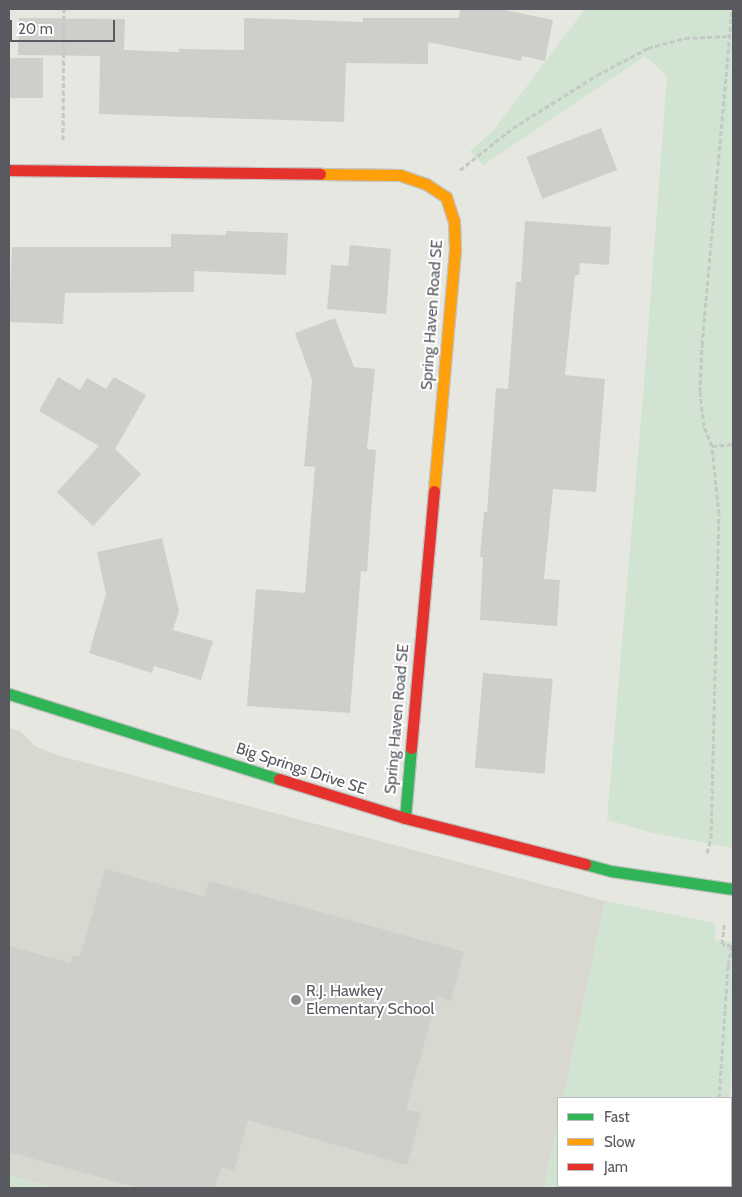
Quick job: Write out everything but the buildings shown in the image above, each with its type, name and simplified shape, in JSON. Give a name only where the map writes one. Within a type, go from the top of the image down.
[{"type":"street","name":"Spring Haven Road SE","points":[[9,170],[400,175],[426,184],[446,197],[454,221],[455,250],[404,818]]},
{"type":"street","name":"Big Springs Drive SE","points":[[9,694],[404,818],[611,871],[699,885],[731,888]]},
{"type":"path","points":[[63,171],[64,9]]},
{"type":"path","points":[[699,885],[711,838],[719,514],[712,446],[704,426],[700,392],[732,9]]},
{"type":"path","points":[[438,192],[471,159],[513,128],[597,75],[648,48],[685,38],[729,36]]},
{"type":"path","points":[[712,446],[733,444]]},
{"type":"path","points":[[719,1097],[728,966],[732,946],[722,944],[731,888]]},
{"type":"shaded area","name":"R.J. Hawkey Elementary School","points":[[9,728],[20,731],[35,746],[57,755],[605,901],[563,1097],[557,1097],[557,1125],[544,1188],[53,1188],[9,1175]]},
{"type":"green space","points":[[585,9],[733,9],[733,848],[653,833],[607,820],[644,384],[667,76],[645,56],[483,165],[470,151],[494,130]]},
{"type":"green space","points":[[605,901],[715,923],[715,940],[733,942],[733,1048],[730,1097],[563,1097]]},
{"type":"green space","points":[[557,1125],[557,1187],[724,1187],[724,1188],[544,1188]]},
{"type":"green space","points":[[9,1175],[53,1188],[9,1188]]},
{"type":"traffic: fast","points":[[9,694],[279,779]]},
{"type":"traffic: fast","points":[[405,818],[411,748]]},
{"type":"traffic: fast","points":[[585,864],[611,871],[733,889]]},
{"type":"traffic: slow","points":[[320,174],[400,175],[426,184],[446,197],[454,221],[455,250],[434,491]]},
{"type":"traffic: jam","points":[[9,170],[320,174]]},
{"type":"traffic: jam","points":[[411,748],[434,491]]},
{"type":"traffic: jam","points":[[279,779],[405,818],[585,864]]},
{"type":"place","name":"R.J. Hawkey Elementary School","points":[[296,1000]]}]
